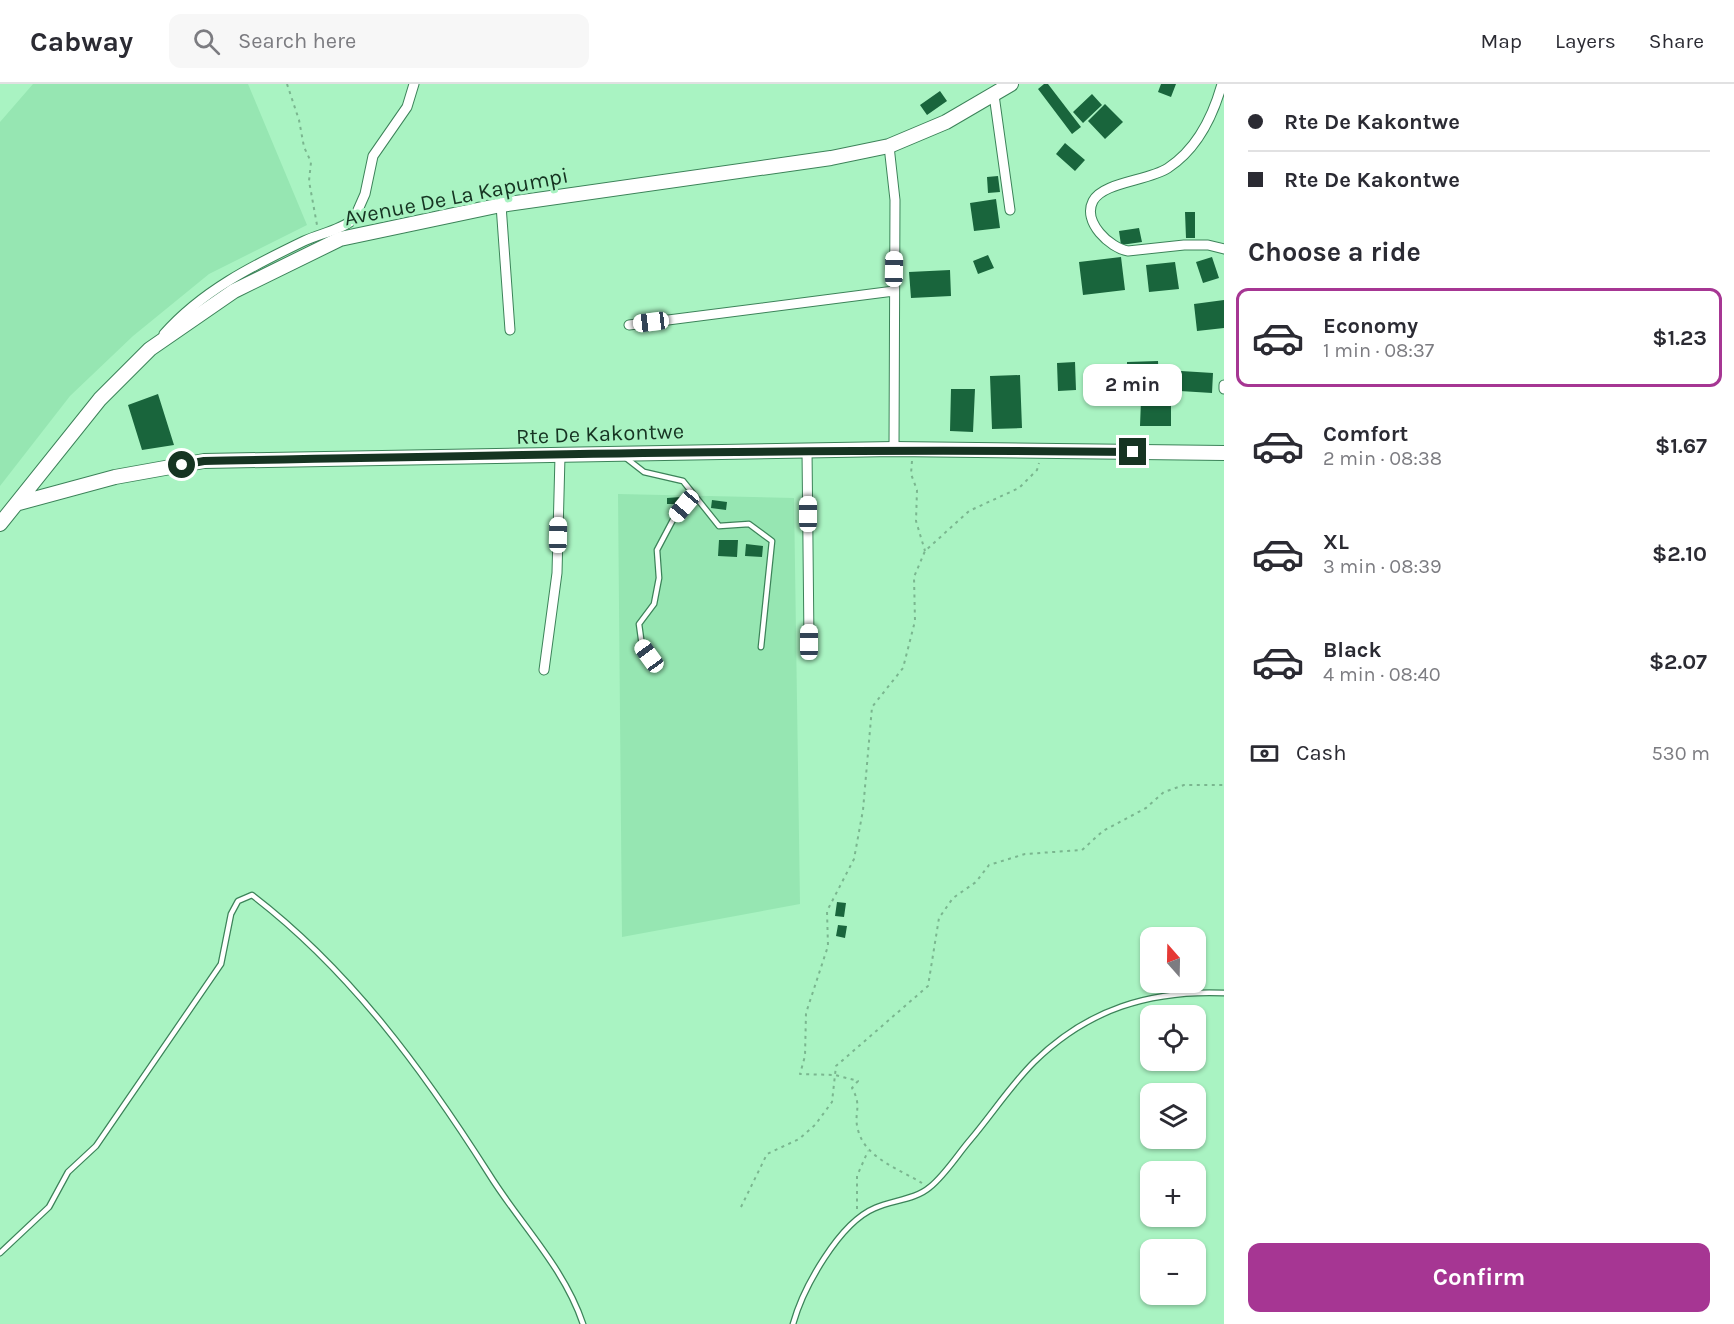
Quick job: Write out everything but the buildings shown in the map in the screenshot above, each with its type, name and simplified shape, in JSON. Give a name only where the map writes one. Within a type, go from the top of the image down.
[{"type":"street","points":[[150,349],[186,309],[217,288],[259,263],[354,219],[365,194],[373,156],[407,107],[414,84]]},
{"type":"street","name":"Avenue De La Kapumpi","points":[[0,524],[100,399],[150,349],[234,291],[340,239],[501,205],[831,158],[889,146],[946,122],[1011,84]]},
{"type":"street","points":[[1222,84],[1209,122],[1190,147],[1168,168],[1137,181],[1104,189],[1093,201],[1091,213],[1098,231],[1116,249],[1128,251],[1208,245],[1224,249]]},
{"type":"street","points":[[994,95],[1010,210]]},
{"type":"street","points":[[889,146],[895,200],[894,449]]},
{"type":"street","points":[[501,205],[510,330]]},
{"type":"street","points":[[629,325],[894,291]]},
{"type":"street","name":"Rte De Kakontwe","points":[[19,503],[115,477],[204,461],[894,449],[1224,453]]},
{"type":"street","points":[[807,450],[809,642]]},
{"type":"street","points":[[544,670],[558,573],[560,456]]},
{"type":"lane","points":[[620,452],[644,472],[683,481],[719,526],[749,524],[772,541],[761,647]]},
{"type":"lane","points":[[649,656],[642,646],[639,624],[654,604],[659,578],[657,550],[675,516],[693,495]]},
{"type":"lane","points":[[0,1253],[49,1207],[68,1172],[96,1146],[221,963],[231,914],[238,901],[252,895],[281,917],[338,970],[395,1038],[490,1176],[540,1242],[583,1324]]},
{"type":"lane","points":[[793,1324],[812,1280],[836,1243],[857,1219],[873,1208],[929,1188],[1033,1063],[1069,1032],[1094,1016],[1122,1005],[1157,997],[1224,993]]},
{"type":"path","points":[[287,84],[299,120],[304,147],[311,162],[309,181],[319,234]]},
{"type":"path","points":[[912,451],[911,474],[917,490],[916,521],[925,551]]},
{"type":"path","points":[[929,1188],[868,1151],[857,1129],[859,1101],[852,1088],[858,1081],[835,1075],[800,1074],[806,1056],[806,1013],[828,946],[827,911],[854,859],[863,810],[872,707],[903,668],[915,621],[914,577],[925,551],[969,511],[1019,488],[1037,470],[1042,451]]},
{"type":"path","points":[[741,1207],[767,1154],[799,1139],[815,1125],[832,1102],[836,1066],[928,986],[939,918],[953,897],[976,882],[988,865],[1025,854],[1082,850],[1103,831],[1146,808],[1164,792],[1184,785],[1224,785]]},
{"type":"path","points":[[857,1219],[857,1176],[868,1151]]},
{"type":"shaded area","points":[[33,84],[248,84],[307,225],[209,274],[133,336],[70,396],[0,486],[0,122]]},
{"type":"shaded area","points":[[618,494],[794,498],[800,904],[622,937]]},
{"type":"route","points":[[182,465],[204,461],[560,456],[620,452],[894,449],[984,452],[1133,452]]}]
